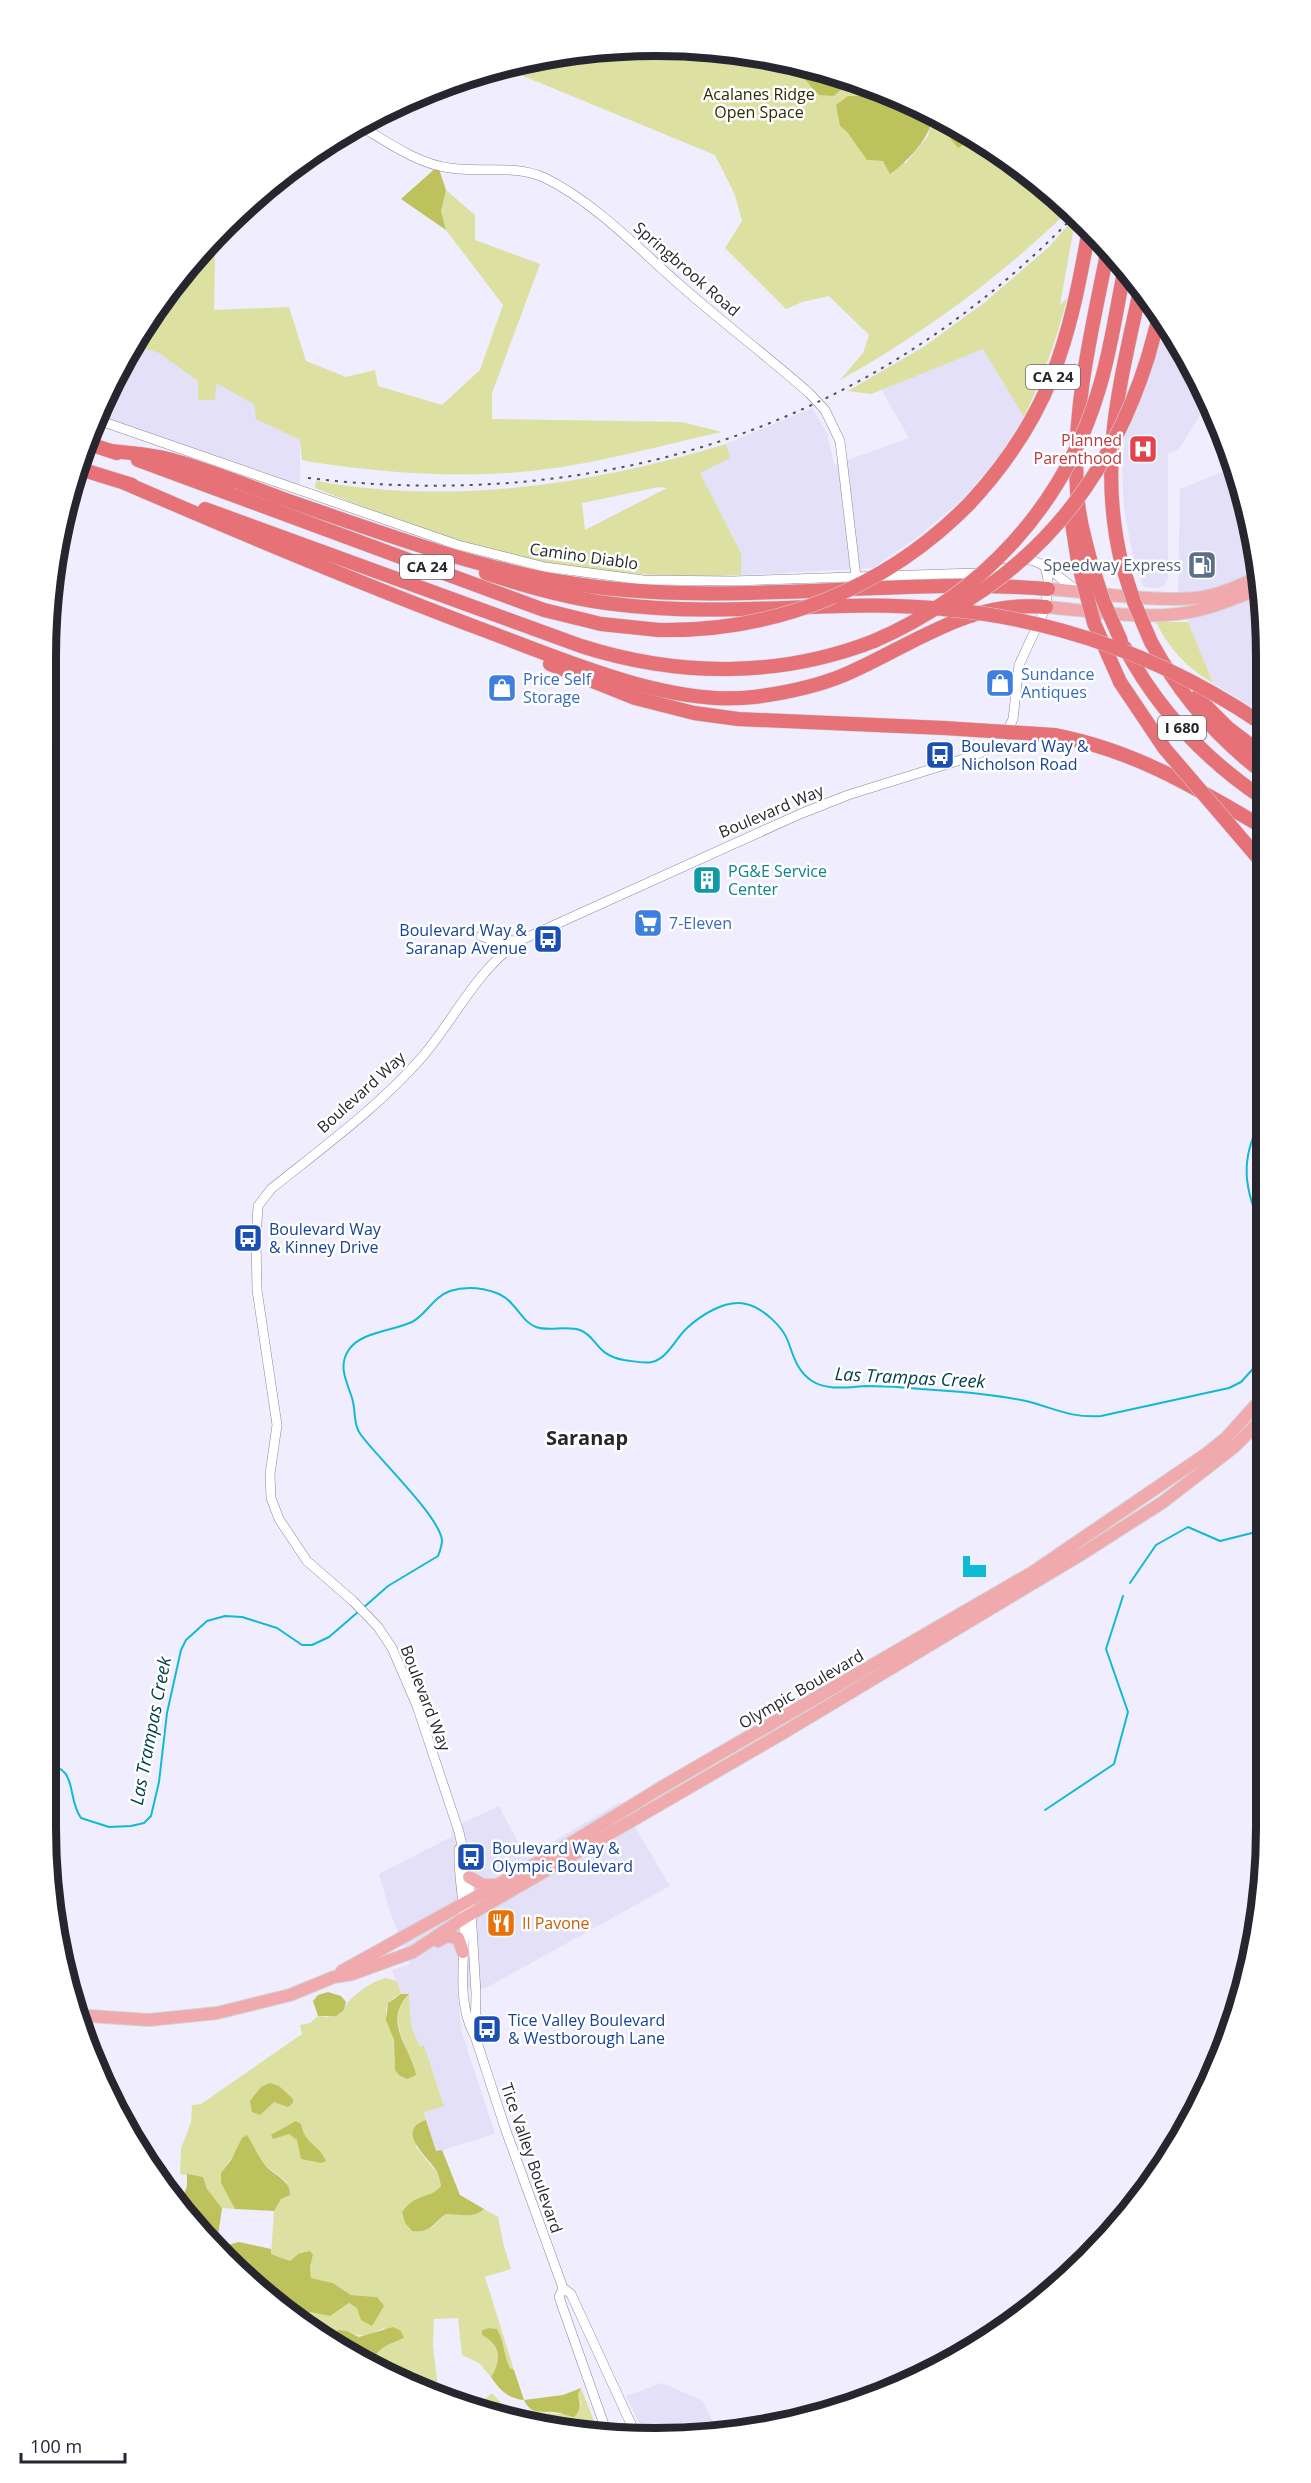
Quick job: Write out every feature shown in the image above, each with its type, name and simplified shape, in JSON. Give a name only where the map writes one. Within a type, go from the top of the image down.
[{"type":"highway","name":"CA 24","points":[[94,445],[200,481],[544,610],[601,624],[659,630],[702,630],[743,625],[824,602],[877,577],[938,533],[969,504],[1013,450],[1033,418],[1053,378],[1071,321],[1087,239]]},
{"type":"highway","points":[[1105,258],[1079,400],[1076,438],[1077,493],[1072,523],[1084,563],[1094,623],[1120,682],[1165,749],[1256,856]]},
{"type":"highway","points":[[874,641],[928,614],[971,583],[1009,548],[1048,500],[1071,460],[1094,405],[1106,362],[1123,279]]},
{"type":"highway","name":"I 680","points":[[1138,299],[1119,386],[1110,456],[1112,509],[1122,565],[1134,602],[1151,642],[1177,685],[1226,742],[1256,767]]},
{"type":"highway","points":[[1131,331],[1144,307]]},
{"type":"highway","points":[[125,483],[245,522],[596,650],[639,662],[720,670],[760,668],[816,660],[923,624],[963,603],[1007,572],[1046,536],[1067,514],[1105,459],[1121,430],[1148,357],[1157,326]]},
{"type":"highway","points":[[111,451],[170,460],[468,559],[575,584],[620,590],[685,594],[1000,585],[1048,589]]},
{"type":"highway","name":"CA 24","points":[[85,470],[125,483],[374,589],[518,643]]},
{"type":"highway","points":[[200,481],[228,486],[496,577],[586,600],[630,606],[689,609],[905,605],[949,608],[1017,618],[1069,632],[1132,654],[1214,693],[1256,720]]},
{"type":"highway","name":"I 680","points":[[1084,563],[1121,641],[1145,682],[1182,729],[1226,771],[1256,793]]},
{"type":"highway","points":[[518,643],[655,688],[699,696],[742,698],[796,690],[833,679],[972,614],[1008,606],[1046,607]]},
{"type":"highway","points":[[1151,642],[1205,706],[1228,728],[1256,749]]},
{"type":"highway","points":[[518,643],[547,662],[607,688],[650,703],[686,712],[738,719],[1054,735],[1111,749],[1152,765],[1256,823]]},
{"type":"main road","points":[[1048,589],[1161,598],[1196,598],[1219,593],[1250,580]]},
{"type":"main road","points":[[1046,607],[1142,614],[1179,614],[1208,608],[1251,592]]},
{"type":"main road","name":"Olympic Boulevard","points":[[334,1977],[346,1968],[500,1885],[662,1787],[1033,1572],[1206,1454],[1226,1438],[1256,1405]]},
{"type":"main road","name":"Olympic Boulevard","points":[[85,2015],[149,2020],[217,2013],[290,1995],[334,1977],[413,1952],[469,1916],[841,1699],[1080,1555],[1163,1502],[1234,1447],[1256,1425]]},
{"type":"main road","points":[[469,1877],[483,1886],[500,1885]]},
{"type":"main road","points":[[423,1946],[429,1946],[447,1936],[454,1936],[460,1939],[463,1952]]},
{"type":"street","name":"Springbrook Road","points":[[367,130],[398,148],[438,166],[470,170],[513,170],[552,182],[619,230],[696,299],[809,393],[825,410],[840,441],[856,577]]},
{"type":"street","name":"Camino Diablo","points":[[103,422],[486,554],[535,565],[611,577],[674,582],[993,572],[1027,559],[1040,562],[1045,567]]},
{"type":"street","points":[[1045,567],[1048,589],[1046,607]]},
{"type":"street","points":[[1045,567],[1078,591]]},
{"type":"street","name":"Boulevard Way","points":[[467,1903],[459,1867],[459,1832],[417,1706],[392,1648],[373,1619],[307,1561],[279,1519],[271,1498],[270,1474],[277,1425],[257,1290],[258,1206],[271,1189],[399,1082],[424,1055],[487,969],[503,952],[519,941],[800,814],[848,795],[970,758],[988,750],[1002,739],[1012,722],[1019,665],[1046,607]]},
{"type":"street","points":[[481,936],[492,940],[519,941]]},
{"type":"street","name":"Boulevard Way","points":[[460,1844],[469,1877],[467,1903]]},
{"type":"street","name":"Tice Valley Boulevard","points":[[467,1903],[475,2036]]},
{"type":"street","name":"Tice Valley Boulevard","points":[[469,1916],[463,1952],[467,2023],[475,2036],[505,2128],[563,2288],[572,2294],[632,2427]]},
{"type":"street","points":[[463,1983],[470,1990],[471,2008],[475,2018]]},
{"type":"street","name":"Tice Valley Boulevard","points":[[563,2288],[559,2297],[604,2425]]},
{"type":"shaded area","points":[[1160,332],[1194,390],[1203,410],[1179,449],[1168,454],[1168,578],[1164,586],[1157,588],[1144,587],[1134,563],[1124,508],[1122,467],[1125,431]]},
{"type":"shaded area","points":[[141,347],[159,353],[198,381],[215,382],[254,404],[256,419],[300,440],[300,491],[103,422],[117,390]]},
{"type":"shaded area","points":[[983,349],[1024,417],[1000,455],[964,498],[919,536],[873,568],[741,575],[741,553],[700,473],[730,458],[726,444],[812,408],[827,433],[834,465],[909,438],[881,389]]},
{"type":"shaded area","points":[[1226,470],[1244,538],[1250,579],[1178,598],[1180,489]]},
{"type":"shaded area","points":[[1251,591],[1256,656],[1256,710],[1213,683],[1188,622],[1189,612]]},
{"type":"shaded area","points":[[620,1802],[670,1886],[486,1988],[457,1989],[461,2030],[495,2134],[436,2152],[424,2112],[444,2105],[424,2045],[420,2047],[411,2026],[409,1994],[401,1994],[392,1970],[410,1964],[390,1912],[379,1874],[451,1837],[452,1828],[499,1806],[526,1858]]},
{"type":"shaded area","points":[[662,2383],[703,2401],[714,2424],[641,2427],[626,2396]]},
{"type":"green space","name":"Acalanes Ridge Open Space","points":[[656,56],[734,61],[811,76],[825,80],[834,96],[845,86],[865,94],[864,96],[848,96],[840,126],[867,160],[906,163],[928,136],[932,123],[946,131],[958,147],[966,142],[1021,179],[1048,201],[1046,207],[1054,207],[1063,215],[1017,258],[961,302],[902,343],[840,380],[863,353],[869,335],[829,296],[802,302],[786,309],[725,248],[742,221],[735,195],[715,155],[513,73],[577,61]]},
{"type":"green space","points":[[799,73],[845,86],[834,96],[819,95]]},
{"type":"green space","points":[[865,94],[885,101],[932,123],[915,151],[890,174],[883,161],[867,160],[840,126],[836,105],[848,96],[864,96]]},
{"type":"green space","points":[[946,131],[966,143],[958,148]]},
{"type":"green space","points":[[438,166],[446,190],[441,211],[446,230],[401,199]]},
{"type":"green space","points":[[446,190],[475,215],[475,240],[540,264],[492,393],[492,419],[682,422],[722,432],[585,463],[511,473],[425,473],[311,462],[302,460],[300,440],[256,419],[254,404],[216,383],[215,400],[198,400],[198,381],[159,353],[141,347],[179,290],[211,253],[215,253],[214,310],[289,307],[306,361],[346,377],[375,370],[378,386],[442,405],[480,370],[503,305],[446,230],[441,211]]},
{"type":"green space","points":[[1071,222],[1074,226],[1060,305],[1067,298],[1063,314],[1049,359],[1024,417],[983,349],[871,394],[848,391],[925,346],[984,303],[1049,247]]},
{"type":"green space","points":[[726,444],[730,458],[700,473],[741,553],[741,575],[677,576],[613,572],[518,557],[444,537],[315,488],[316,481],[368,488],[420,491],[472,491],[523,487],[575,480],[676,458]],"holes":[[[659,487],[667,488],[585,530],[582,503]]]},
{"type":"green space","points":[[1156,622],[1188,622],[1213,683],[1180,657],[1166,641]]},
{"type":"green space","points":[[385,1978],[397,1981],[401,1994],[389,2003],[386,2012],[394,2043],[394,2061],[414,2068],[402,2039],[398,2019],[400,2006],[409,1994],[411,2026],[420,2047],[424,2045],[444,2106],[424,2112],[426,2120],[419,2123],[416,2147],[437,2173],[441,2186],[407,2206],[402,2212],[405,2223],[412,2231],[431,2228],[446,2214],[471,2215],[484,2209],[498,2217],[511,2269],[485,2277],[514,2370],[510,2368],[497,2329],[483,2330],[482,2334],[497,2348],[499,2358],[491,2377],[479,2363],[462,2355],[458,2318],[434,2319],[433,2346],[438,2386],[376,2358],[381,2349],[404,2338],[383,2328],[365,2335],[347,2331],[337,2336],[301,2311],[330,2316],[349,2303],[357,2308],[377,2297],[351,2295],[333,2283],[311,2278],[310,2267],[313,2255],[298,2254],[290,2261],[271,2254],[274,2211],[287,2182],[265,2165],[237,2150],[221,2173],[221,2183],[235,2209],[222,2208],[207,2189],[203,2177],[180,2174],[181,2149],[191,2122],[192,2105],[201,2104],[302,2034],[300,2025],[310,2023],[318,2016],[328,2017],[344,2010],[350,2000],[373,1983]]},
{"type":"green space","points":[[328,1992],[341,1996],[346,2002],[344,2010],[336,2016],[318,2016],[313,2001],[318,1995]]},
{"type":"green space","points":[[401,1994],[409,1994],[401,2004],[398,2024],[416,2075],[407,2079],[395,2070],[394,2040],[386,2020],[388,2003]]},
{"type":"green space","points":[[270,2083],[279,2086],[293,2099],[293,2103],[288,2107],[274,2102],[260,2115],[252,2112],[250,2101],[261,2087]]},
{"type":"green space","points":[[426,2120],[436,2151],[442,2150],[460,2195],[484,2209],[471,2215],[446,2214],[423,2231],[412,2231],[405,2223],[402,2212],[412,2201],[432,2193],[441,2186],[437,2172],[413,2138],[413,2131],[417,2125]]},
{"type":"green space","points":[[296,2121],[301,2124],[306,2136],[326,2161],[322,2163],[301,2159],[297,2140],[289,2134],[273,2139],[271,2135]]},
{"type":"green space","points":[[247,2135],[262,2162],[284,2181],[289,2190],[290,2195],[281,2199],[274,2211],[235,2209],[221,2183],[221,2173],[231,2160],[242,2138]]},
{"type":"green space","points":[[187,2174],[203,2177],[207,2189],[222,2208],[218,2238],[183,2197],[187,2186]]},
{"type":"green space","points":[[239,2242],[271,2249],[271,2254],[290,2261],[298,2254],[310,2251],[313,2255],[310,2267],[311,2278],[333,2283],[351,2295],[377,2297],[384,2306],[372,2326],[361,2320],[357,2308],[349,2303],[330,2316],[301,2311],[290,2304],[225,2246]]},
{"type":"green space","points":[[393,2327],[401,2331],[404,2338],[381,2349],[375,2358],[335,2335],[338,2330],[347,2331],[359,2337]]},
{"type":"green space","points":[[497,2329],[499,2333],[508,2363],[514,2370],[524,2400],[504,2393],[491,2377],[497,2364],[498,2353],[493,2343],[482,2335],[482,2330]]},
{"type":"green space","points":[[581,2388],[595,2424],[538,2416],[482,2402],[492,2393],[505,2407],[562,2414],[579,2411],[581,2404],[578,2394]]},
{"type":"green space","points":[[581,2388],[578,2394],[579,2409],[574,2417],[556,2412],[533,2410],[524,2400],[563,2395]]},
{"type":"water","points":[[963,1556],[970,1556],[970,1565],[986,1565],[986,1577],[963,1577]]},
{"type":"waterway","name":"Las Trampas Creek","points":[[1256,1130],[1247,1162],[1248,1189],[1256,1214]]},
{"type":"waterway","name":"Las Trampas Creek","points":[[363,1608],[388,1586],[438,1556],[442,1540],[420,1502],[358,1431],[353,1403],[344,1374],[345,1357],[353,1345],[360,1340],[412,1322],[439,1297],[450,1291],[466,1288],[492,1291],[500,1294],[536,1327],[580,1330],[607,1354],[615,1358],[645,1363],[663,1357],[683,1332],[707,1313],[730,1304],[746,1304],[766,1314],[778,1325],[800,1369],[818,1384],[831,1387],[894,1387],[987,1395],[1026,1401],[1062,1412],[1089,1416],[1101,1416],[1229,1388],[1241,1382],[1256,1366]]},
{"type":"waterway","points":[[1130,1583],[1156,1545],[1188,1527],[1220,1541],[1256,1532]]},
{"type":"waterway","points":[[1045,1810],[1114,1764],[1128,1712],[1106,1649],[1123,1596]]},
{"type":"waterway","name":"Las Trampas Creek","points":[[56,1767],[67,1777],[81,1818],[109,1827],[144,1823],[151,1816],[159,1782],[167,1713],[181,1650],[186,1640],[207,1621],[225,1616],[242,1617],[277,1628],[302,1645],[312,1645],[329,1637],[358,1612]]},
{"type":"railway","points":[[308,478],[417,486],[522,482],[625,467],[724,440],[819,401],[909,351],[995,289],[1069,221]]},
{"type":"place","name":"Planned Parenthood","points":[[1143,449]]},
{"type":"place","name":"Speedway Express","points":[[1202,565]]},
{"type":"place","name":"Sundance Antiques","points":[[1000,683]]},
{"type":"place","name":"Price Self Storage","points":[[502,688]]},
{"type":"place","name":"Boulevard Way & Nicholson Road","points":[[940,755]]},
{"type":"place","name":"PG&E Service Center","points":[[707,880]]},
{"type":"place","name":"7-Eleven","points":[[648,923]]},
{"type":"place","name":"Boulevard Way & Saranap Avenue","points":[[548,939]]},
{"type":"place","name":"Boulevard Way & Kinney Drive","points":[[248,1238]]},
{"type":"place","name":"Boulevard Way & Olympic Boulevard","points":[[471,1857]]},
{"type":"place","name":"Il Pavone","points":[[501,1923]]},
{"type":"place","name":"Tice Valley Boulevard & Westborough Lane","points":[[487,2029]]},
{"type":"district","name":"Saranap","points":[[587,1438]]}]
